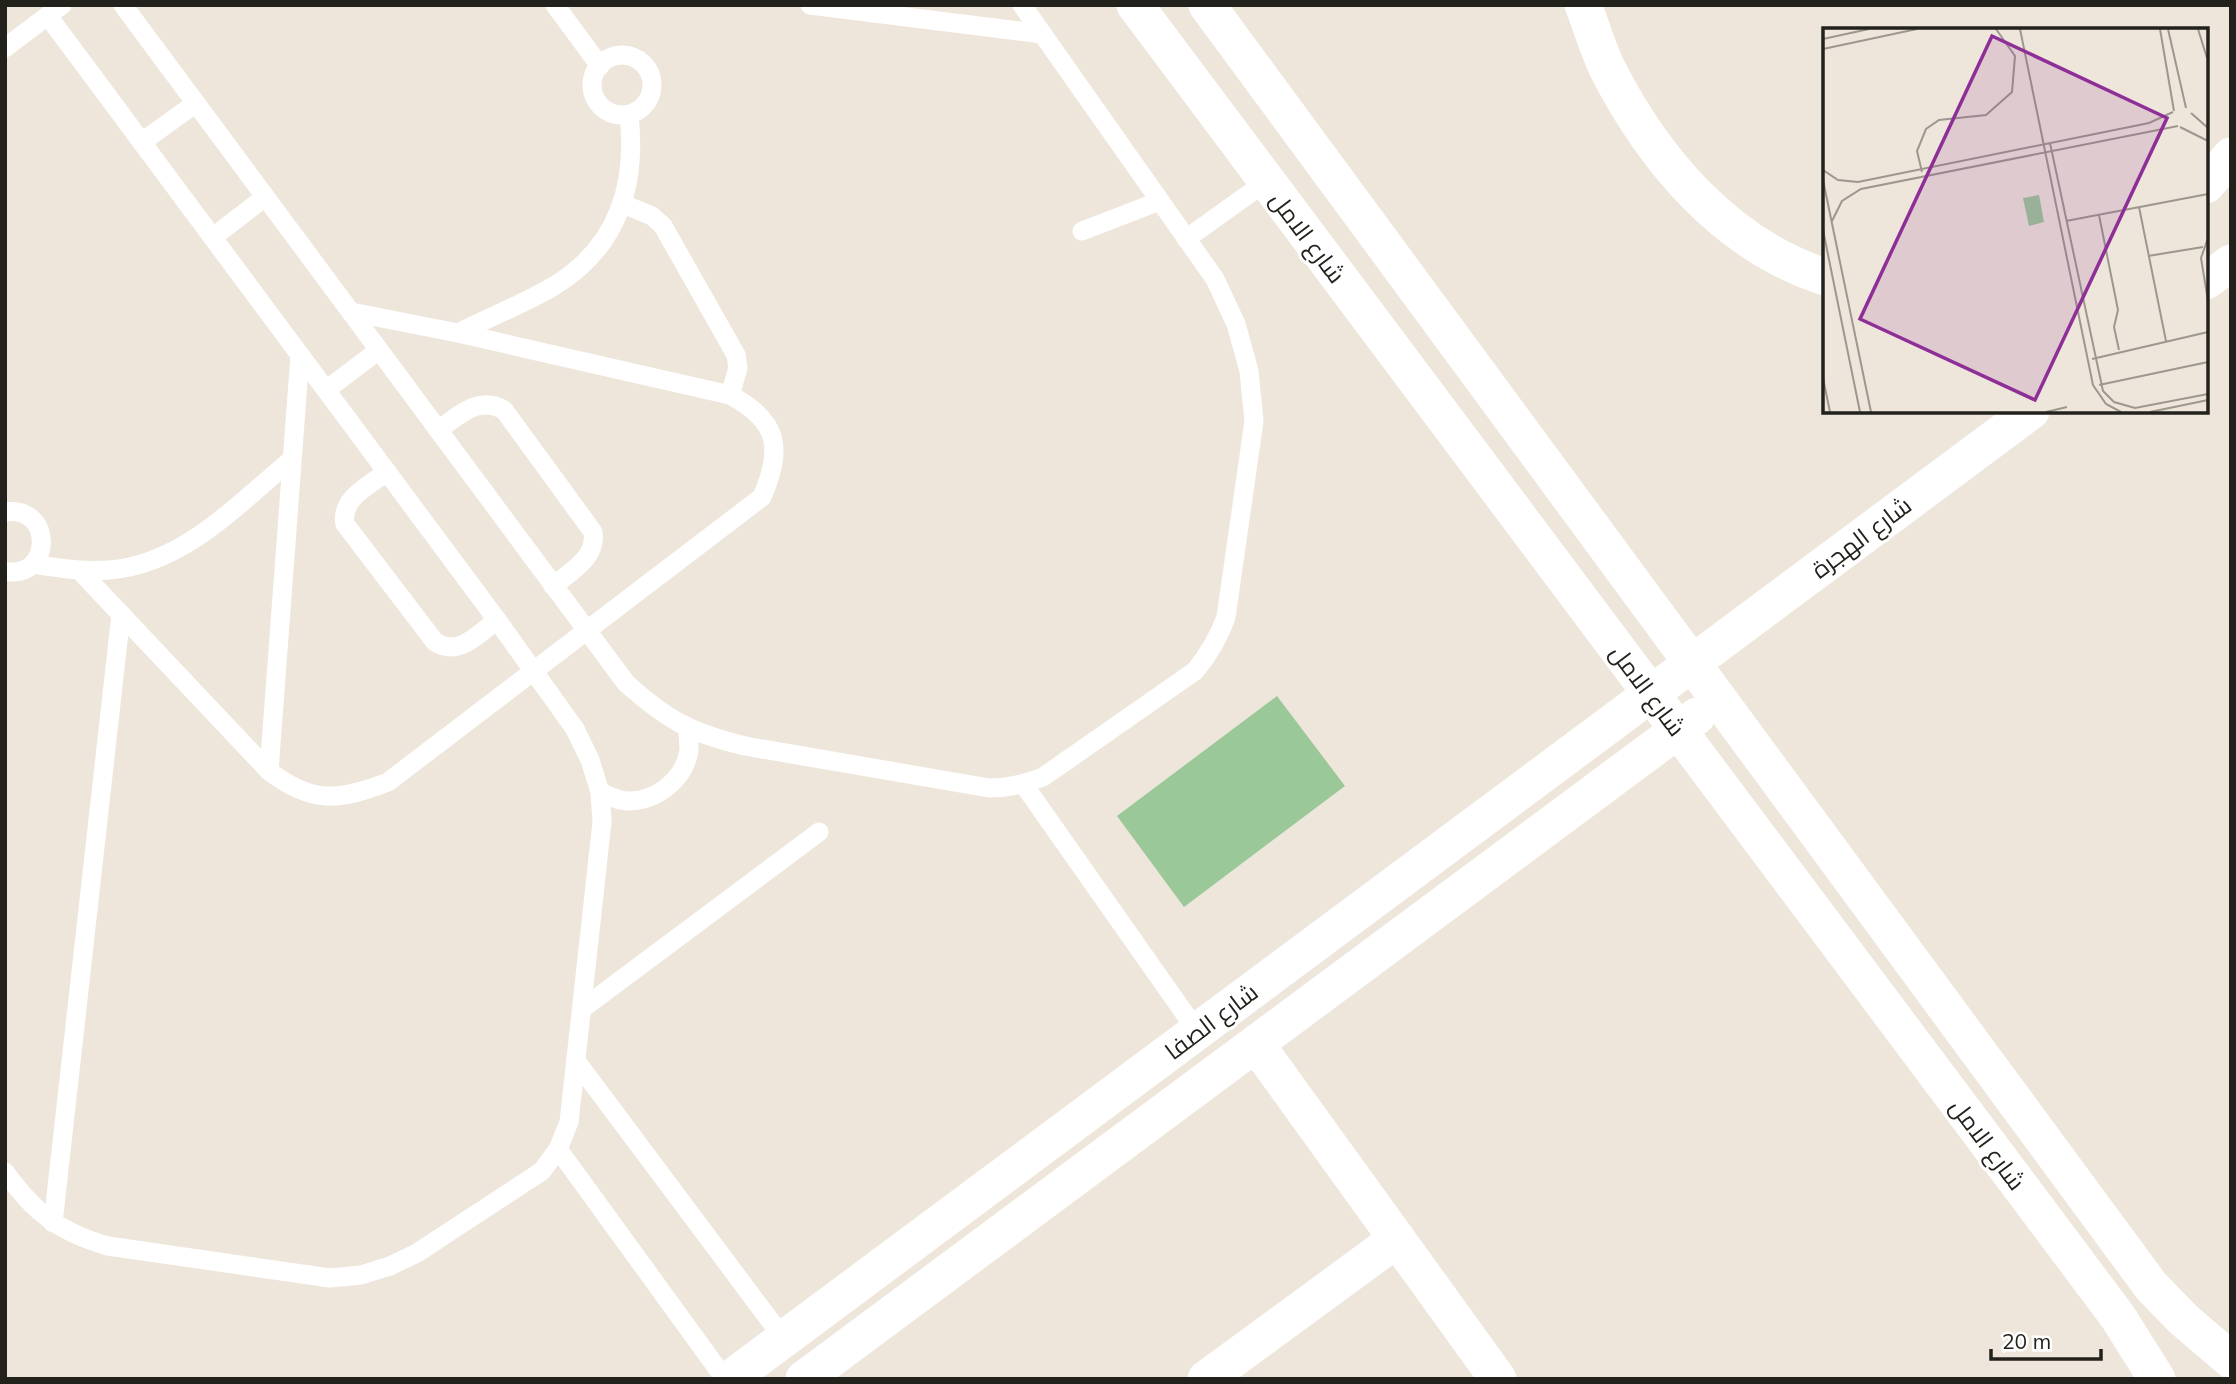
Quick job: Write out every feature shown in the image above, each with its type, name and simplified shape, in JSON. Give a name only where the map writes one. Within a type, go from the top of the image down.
[{"type":"street","name":"شارع الامل","points":[[1135,5],[2118,1317],[2157,1379]]},
{"type":"street","name":"شارع الامل","points":[[1207,5],[2151,1286],[2183,1319],[2231,1360]]},
{"type":"street","points":[[1583,5],[1612,77],[1633,117],[1666,163],[1705,205],[1750,240],[1823,276]]},
{"type":"street","points":[[2208,183],[2231,156]]},
{"type":"street","points":[[2208,280],[2231,263]]},
{"type":"street","name":"شارع الهجرة","points":[[1691,663],[2028,413]]},
{"type":"street","name":"شارع الصفا","points":[[728,1379],[1691,663]]},
{"type":"street","name":"شارع الصفا","points":[[804,1379],[1718,700]]},
{"type":"street","points":[[1256,1044],[1498,1379]]},
{"type":"street","points":[[1206,1379],[1398,1239]]},
{"type":"lane","points":[[123,5],[626,683],[657,710],[688,728],[716,739],[975,786],[1006,788],[1024,785],[1043,777],[1195,671],[1219,636],[1226,617],[1254,421],[1249,371],[1236,324],[1215,279],[1022,5]]},
{"type":"lane","points":[[555,5],[600,66]]},
{"type":"lane","points":[[810,5],[1043,34]]},
{"type":"lane","points":[[5,48],[55,11],[142,142],[575,729],[590,760],[600,792],[602,822],[569,1122],[558,1149],[542,1171],[417,1252],[390,1266],[361,1275],[330,1278],[108,1246],[79,1237],[53,1223],[33,1206],[5,1172]]},
{"type":"lane","points":[[622,55],[634,57],[645,65],[651,75],[653,88],[649,100],[629,115],[608,111],[594,96],[594,75],[600,66],[610,58],[622,55]]},
{"type":"lane","points":[[142,142],[196,103]]},
{"type":"lane","points":[[457,333],[554,286],[583,264],[606,236],[623,204],[631,175],[629,115]]},
{"type":"lane","points":[[1186,239],[1266,181]]},
{"type":"lane","points":[[212,237],[265,197]]},
{"type":"lane","points":[[1082,231],[1160,201]]},
{"type":"lane","points":[[623,204],[652,216],[663,226],[737,355],[738,368],[730,394]]},
{"type":"lane","points":[[80,571],[269,771],[289,786],[313,796],[338,797],[363,792],[388,782],[762,497],[773,471],[774,447],[767,424],[751,406],[730,394],[351,312]]},
{"type":"lane","points":[[326,390],[379,350]]},
{"type":"lane","points":[[269,771],[300,355]]},
{"type":"lane","points":[[438,430],[476,405],[486,403],[504,410],[593,532],[595,541],[588,557],[553,586]]},
{"type":"lane","points":[[33,564],[80,571],[111,570],[141,564],[170,553],[196,537],[291,460]]},
{"type":"lane","points":[[387,472],[349,501],[343,516],[345,524],[435,642],[443,647],[461,646],[497,620]]},
{"type":"lane","points":[[5,512],[25,513],[41,531],[43,542],[40,554],[33,564],[23,570],[5,570]]},
{"type":"lane","points":[[53,1223],[121,614]]},
{"type":"lane","points":[[600,792],[622,800],[644,799],[665,789],[681,773],[689,751],[688,728]]},
{"type":"lane","points":[[1024,785],[1197,1031]]},
{"type":"lane","points":[[582,1009],[819,832]]},
{"type":"lane","points":[[576,1061],[783,1339]]},
{"type":"lane","points":[[558,1149],[728,1379]]},
{"type":"green space","points":[[1277,696],[1345,786],[1184,907],[1117,816]]}]
